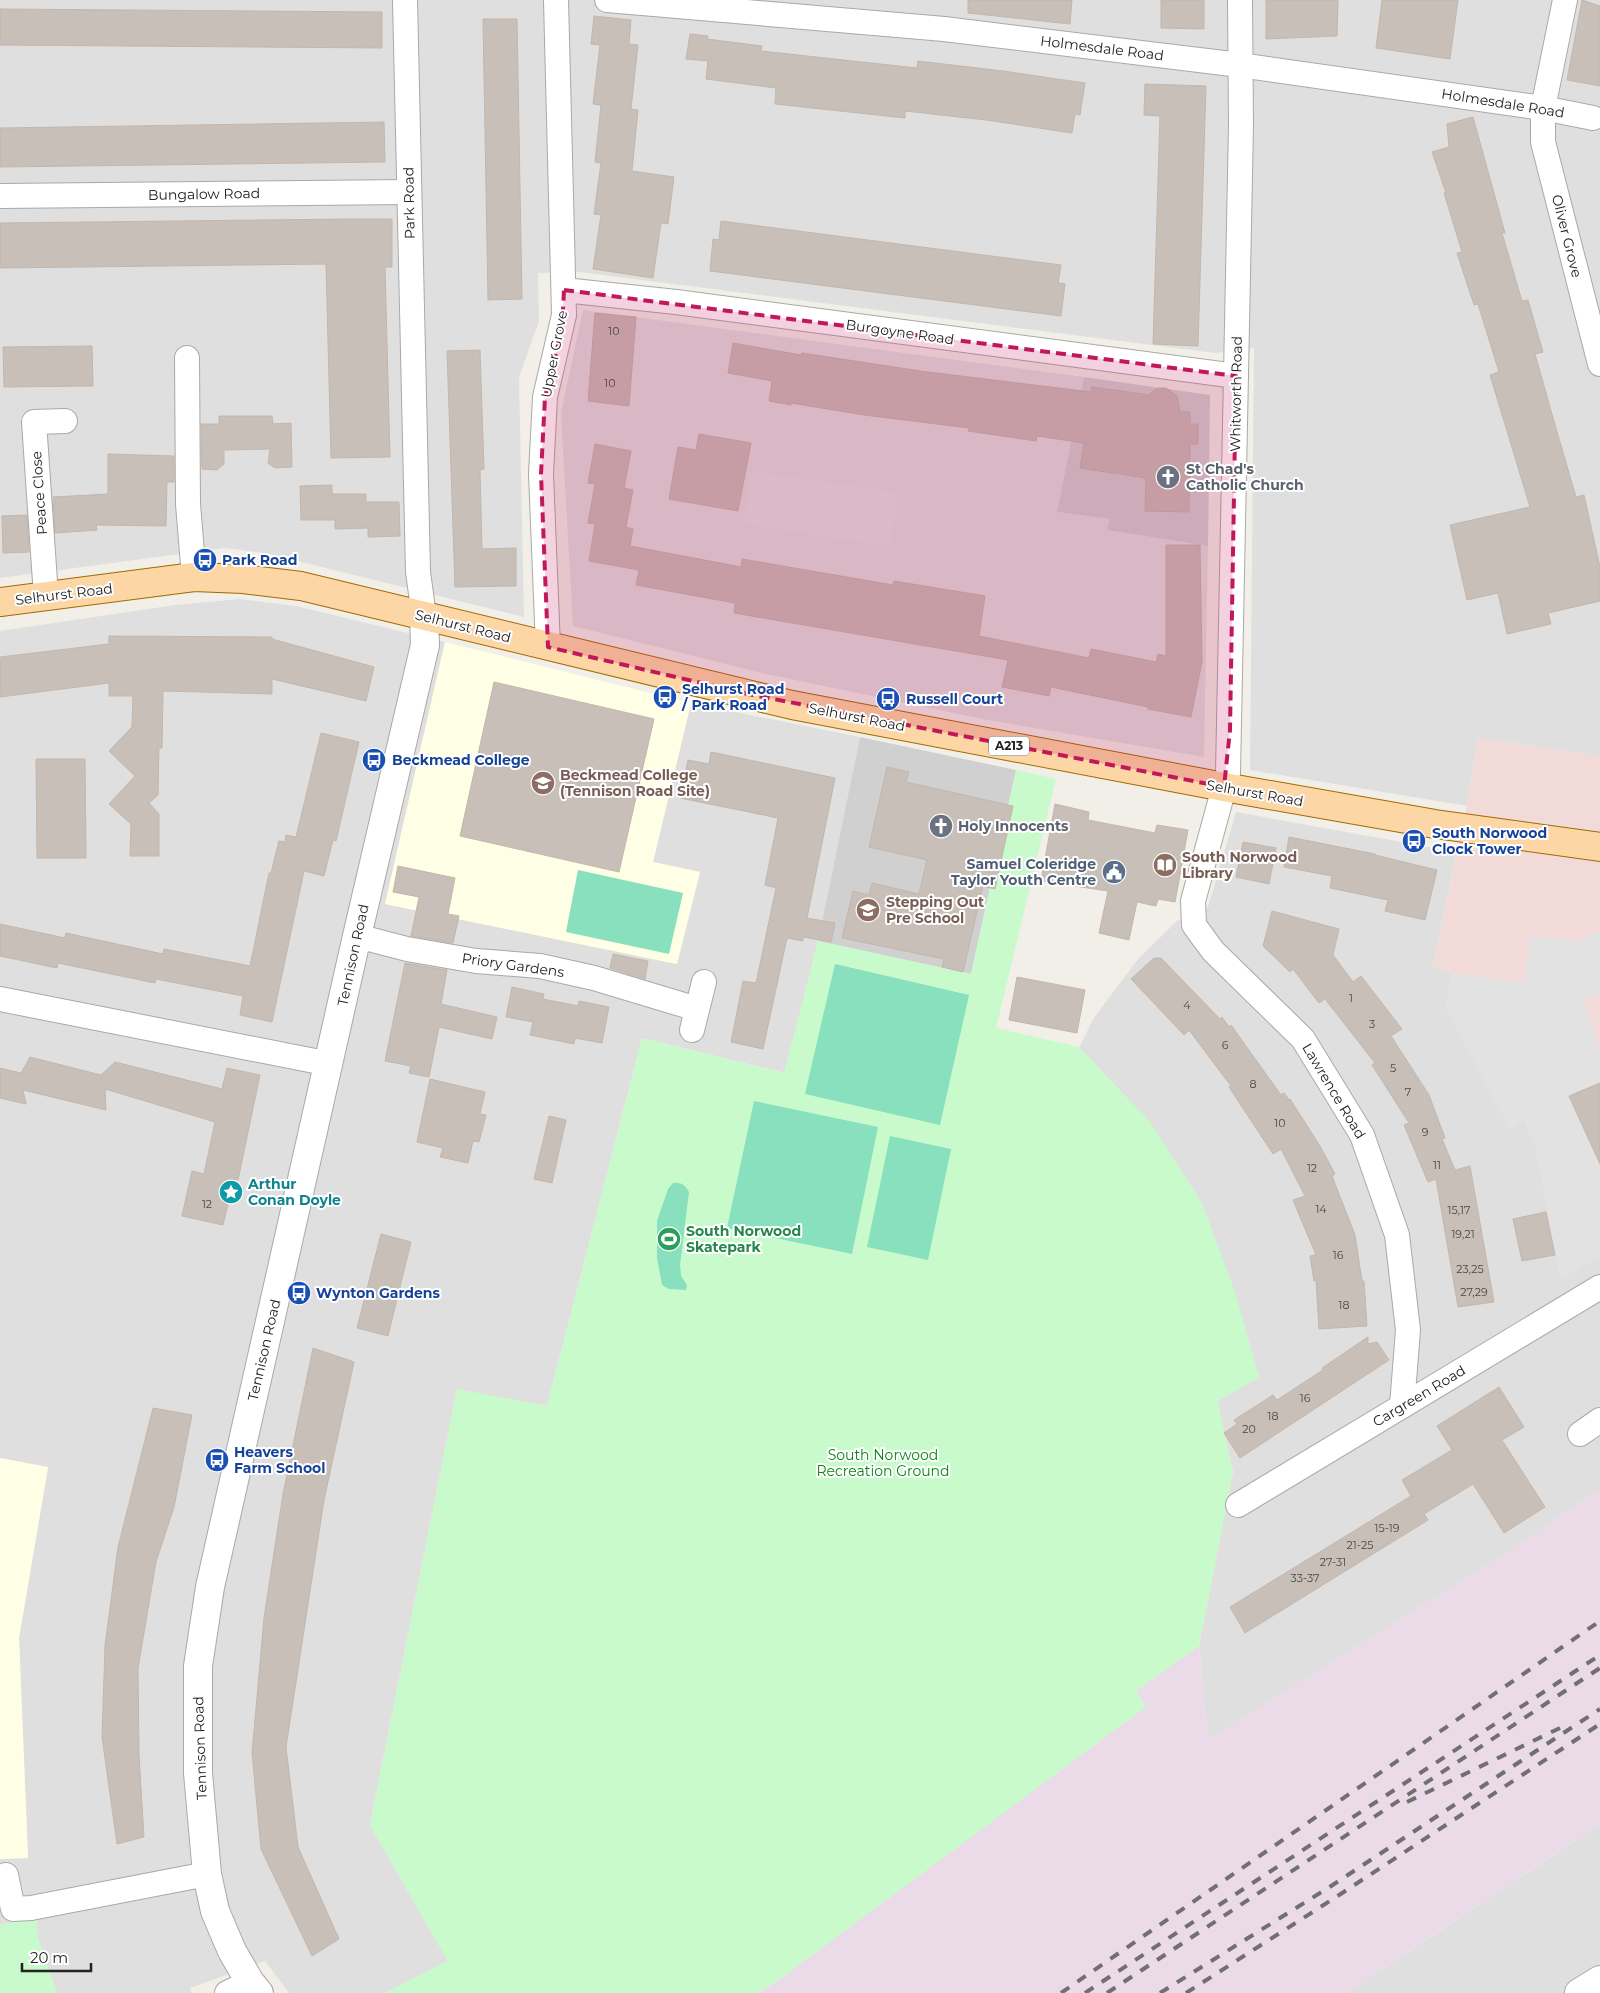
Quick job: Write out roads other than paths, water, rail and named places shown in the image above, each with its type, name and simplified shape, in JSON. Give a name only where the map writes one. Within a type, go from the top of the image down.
[{"type":"main road","name":"Selhurst Road","points":[[0,602],[194,577],[243,579],[301,586],[792,705],[1224,787],[1435,824],[1600,847]]},
{"type":"street","name":"Park Road","points":[[405,0],[418,572],[424,616]]},
{"type":"street","name":"Upper Grove","points":[[548,647],[541,474],[545,397],[562,329],[564,290],[556,0]]},
{"type":"street","name":"Holmesdale Road","points":[[607,0],[944,29],[1240,65],[1543,108],[1593,118]]},
{"type":"street","name":"Whitworth Road","points":[[1224,787],[1228,773],[1230,730],[1240,0]]},
{"type":"street","name":"Oliver Grove","points":[[1565,0],[1543,108],[1543,142],[1600,364]]},
{"type":"street","name":"Bungalow Road","points":[[0,196],[408,192]]},
{"type":"street","name":"Burgoyne Road","points":[[564,290],[676,302],[1236,376]]},
{"type":"street","points":[[187,358],[188,504],[194,577]]},
{"type":"street","name":"Peace Close","points":[[46,596],[34,422],[65,421]]},
{"type":"street","name":"Tennison Road","points":[[245,1989],[232,1951],[215,1911],[208,1874],[198,1773],[198,1666],[210,1587],[330,1064],[357,936],[425,645],[424,616]]},
{"type":"street","name":"Lawrence Road","points":[[1224,787],[1193,901],[1194,925],[1213,951],[1303,1039],[1362,1135],[1397,1235],[1408,1330],[1402,1406]]},
{"type":"street","name":"Priory Gardens","points":[[357,936],[407,949],[476,961],[540,966],[594,978],[695,1020],[704,982]]},
{"type":"street","points":[[0,1000],[330,1064]]},
{"type":"street","name":"Cargreen Road","points":[[1238,1505],[1600,1287]]},
{"type":"street","points":[[1580,1434],[1600,1420]]},
{"type":"street","points":[[6,1875],[13,1909],[31,1908],[208,1874]]},
{"type":"street","points":[[1579,1993],[1600,1980]]},
{"type":"railway","points":[[1061,1993],[1600,1621]]},
{"type":"railway","points":[[1085,1993],[1600,1655]]},
{"type":"railway","points":[[1107,1993],[1600,1668]]},
{"type":"railway","points":[[1160,1993],[1328,1888],[1600,1709]]},
{"type":"railway","points":[[1186,1993],[1600,1724]]},
{"type":"railway","points":[[1407,1802],[1562,1727]]},
{"type":"place","name":"St Chad's Catholic Church","points":[[1168,477]]},
{"type":"place","name":"Park Road","points":[[205,560]]},
{"type":"place","name":"Selhurst Road / Park Road","points":[[665,697]]},
{"type":"place","name":"Russell Court","points":[[888,699]]},
{"type":"place","name":"Beckmead College","points":[[374,760]]},
{"type":"place","name":"Beckmead College (Tennison Road Site)","points":[[543,783]]},
{"type":"place","name":"Holy Innocents","points":[[941,826]]},
{"type":"place","name":"South Norwood Clock Tower","points":[[1414,841]]},
{"type":"place","name":"South Norwood Library","points":[[1165,865]]},
{"type":"place","name":"Samuel Coleridge Taylor Youth Centre","points":[[1114,872]]},
{"type":"place","name":"Stepping Out Pre School","points":[[868,910]]},
{"type":"place","name":"Arthur Conan Doyle","points":[[231,1192]]},
{"type":"place","name":"South Norwood Skatepark","points":[[669,1239]]},
{"type":"place","name":"Wynton Gardens","points":[[299,1293]]},
{"type":"place","name":"Heavers Farm School","points":[[217,1460]]},
{"type":"park label","name":"South Norwood Recreation Ground","points":[[883,1464]]}]
